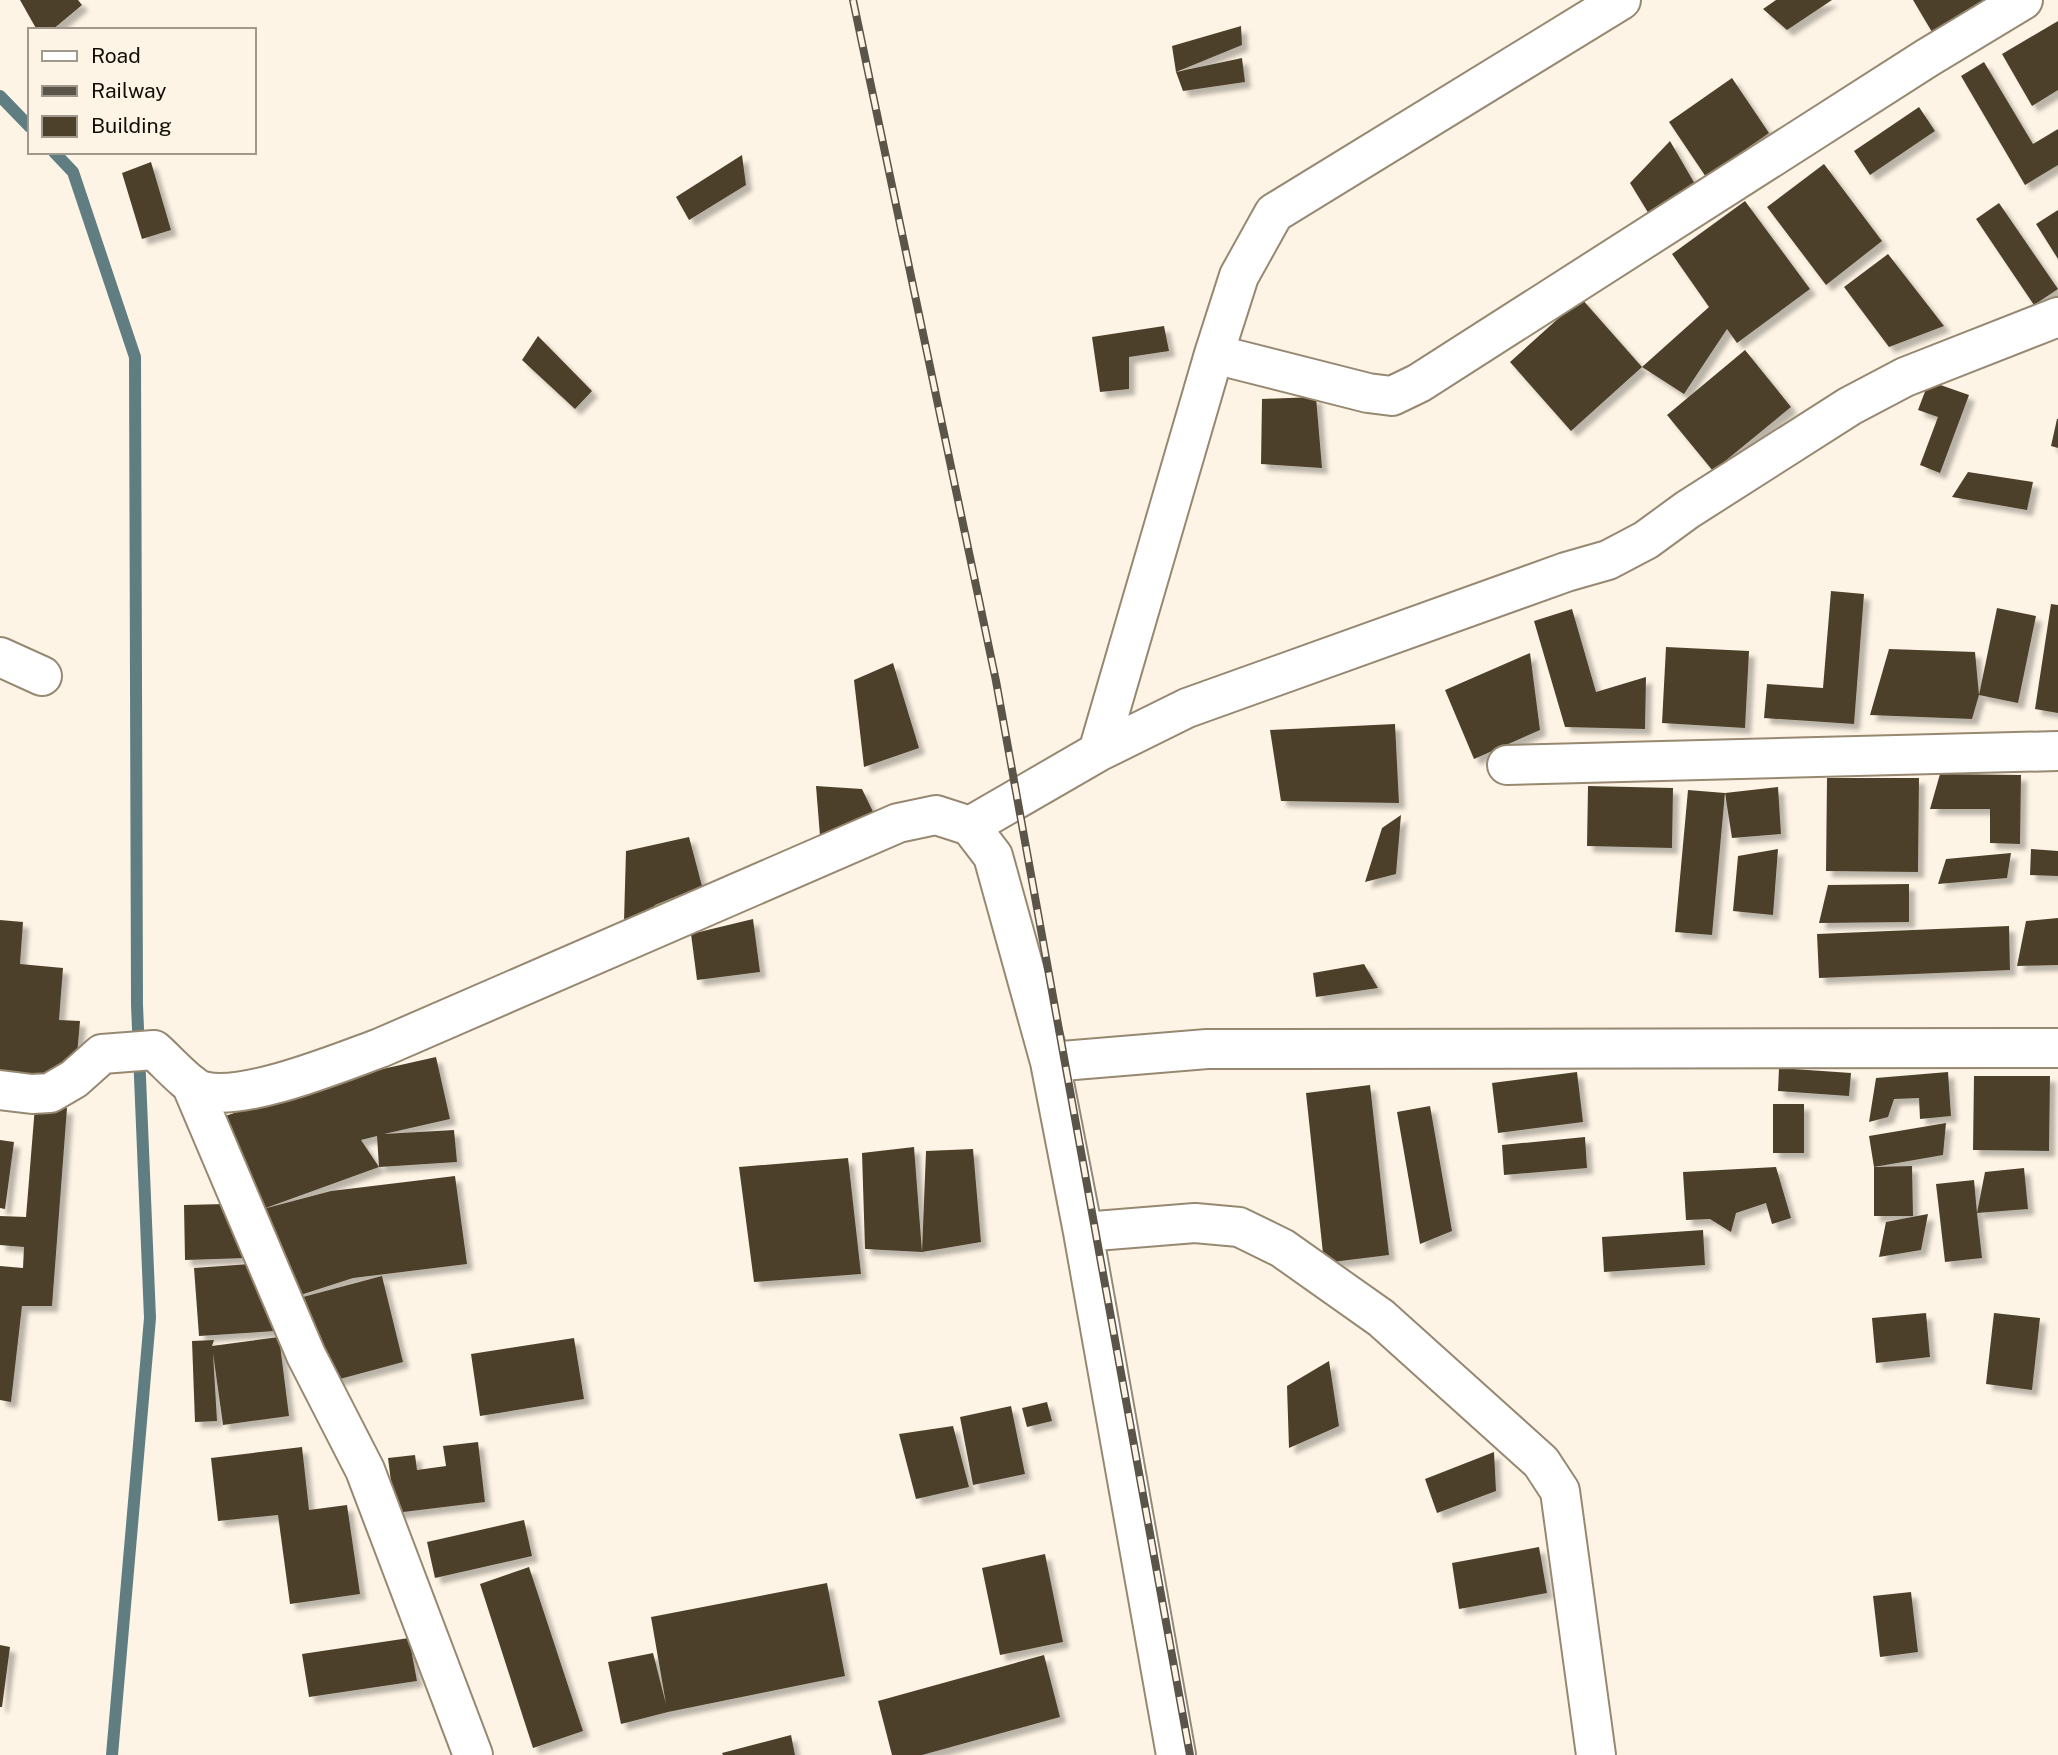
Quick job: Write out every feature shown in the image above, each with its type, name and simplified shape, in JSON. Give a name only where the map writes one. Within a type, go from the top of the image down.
[{"type":"street","points":[[1098,751],[1239,276],[1274,213],[1620,0]]},
{"type":"street","points":[[1214,354],[1368,393],[1392,396],[1419,383],[1948,44],[2023,0]]},
{"type":"street","points":[[970,826],[1098,751],[1187,708],[1566,572],[1608,560],[1646,540],[1687,509],[1850,406],[1905,377],[2058,317]]},
{"type":"street","points":[[0,657],[42,676]]},
{"type":"street","points":[[1507,765],[2058,751]]},
{"type":"street","points":[[0,1090],[50,1093],[74,1079],[102,1054],[154,1050],[191,1084],[203,1091],[235,1092],[301,1077],[380,1048],[898,823],[936,815],[970,826],[993,856],[1050,1062],[1083,1231],[1176,1755]]},
{"type":"street","points":[[1050,1062],[1207,1049],[2058,1048]]},
{"type":"street","points":[[191,1084],[306,1356],[365,1470],[473,1755]]},
{"type":"street","points":[[1083,1231],[1195,1223],[1239,1227],[1282,1248],[1381,1318],[1541,1462],[1560,1491],[1596,1755]]},
{"type":"building","points":[[20,0],[78,0],[82,5],[54,28],[36,28]]},
{"type":"building","points":[[1776,0],[1832,0],[1787,30],[1763,9]]},
{"type":"building","points":[[1913,0],[1984,0],[1932,32]]},
{"type":"building","points":[[2058,21],[2058,90],[2032,106],[2002,54]]},
{"type":"building","points":[[1241,26],[1242,45],[1176,72],[1172,46]]},
{"type":"building","points":[[1242,58],[1245,82],[1183,91],[1176,72]]},
{"type":"building","points":[[1984,62],[2033,144],[2058,129],[2058,165],[2025,185],[1961,76]]},
{"type":"building","points":[[1732,78],[1769,133],[1706,177],[1669,122]]},
{"type":"building","points":[[1919,107],[1935,131],[1870,175],[1854,151]]},
{"type":"building","points":[[1670,141],[1699,191],[1652,219],[1630,183]]},
{"type":"building","points":[[742,155],[746,185],[689,220],[676,197]]},
{"type":"building","points":[[151,162],[171,230],[142,239],[122,173]]},
{"type":"building","points":[[1824,164],[1882,241],[1826,285],[1767,207]]},
{"type":"building","points":[[1745,201],[1810,289],[1737,343],[1727,329],[1684,394],[1642,367],[1709,307],[1672,254]]},
{"type":"building","points":[[1999,203],[2058,289],[2034,305],[1976,219]]},
{"type":"building","points":[[2058,210],[2058,259],[2036,224]]},
{"type":"building","points":[[1888,254],[1944,326],[1889,347],[1844,287]]},
{"type":"building","points":[[1581,298],[1642,367],[1571,431],[1510,362]]},
{"type":"building","points":[[1164,326],[1169,351],[1129,357],[1129,389],[1100,392],[1092,337]]},
{"type":"building","points":[[538,336],[592,391],[575,409],[522,360]]},
{"type":"building","points":[[1745,350],[1791,407],[1713,471],[1667,415]]},
{"type":"building","points":[[1929,381],[1969,395],[1940,473],[1920,465],[1938,417],[1918,410]]},
{"type":"building","points":[[1316,397],[1322,468],[1261,464],[1262,399]]},
{"type":"building","points":[[2058,419],[2058,448],[2051,446]]},
{"type":"building","points":[[1968,472],[2033,482],[2027,510],[1952,497]]},
{"type":"building","points":[[1831,591],[1864,594],[1854,724],[1764,718],[1767,684],[1823,688]]},
{"type":"building","points":[[2051,604],[2058,605],[2058,713],[2035,709]]},
{"type":"building","points":[[1997,608],[2036,616],[2018,703],[1979,695]]},
{"type":"building","points":[[1572,609],[1596,692],[1646,677],[1645,729],[1565,727],[1534,621]]},
{"type":"building","points":[[1666,647],[1749,651],[1745,728],[1662,723]]},
{"type":"building","points":[[1889,649],[1975,652],[1979,695],[1972,719],[1870,715]]},
{"type":"building","points":[[1530,653],[1540,730],[1474,759],[1445,690]]},
{"type":"building","points":[[893,663],[919,748],[864,767],[854,680]]},
{"type":"building","points":[[1395,724],[1399,803],[1281,801],[1270,730]]},
{"type":"building","points":[[1940,774],[2021,775],[2020,844],[1990,843],[1990,809],[1930,809]]},
{"type":"building","points":[[1827,778],[1919,778],[1918,872],[1826,871]]},
{"type":"building","points":[[816,786],[862,789],[877,820],[820,836]]},
{"type":"building","points":[[1588,786],[1673,788],[1672,848],[1587,846]]},
{"type":"building","points":[[1778,787],[1781,834],[1732,838],[1725,793]]},
{"type":"building","points":[[1688,790],[1725,793],[1712,935],[1675,932]]},
{"type":"building","points":[[1401,815],[1396,874],[1365,882],[1382,828]]},
{"type":"building","points":[[689,837],[702,886],[655,905],[648,917],[624,921],[626,851]]},
{"type":"building","points":[[1778,849],[1773,915],[1733,911],[1738,856]]},
{"type":"building","points":[[2031,849],[2058,851],[2058,876],[2030,875]]},
{"type":"building","points":[[2011,853],[2007,878],[1938,884],[1946,859]]},
{"type":"building","points":[[1909,884],[1909,922],[1819,923],[1828,885]]},
{"type":"building","points":[[2058,918],[2058,965],[2017,966],[2026,921]]},
{"type":"building","points":[[753,919],[760,972],[697,980],[691,934]]},
{"type":"building","points":[[0,920],[23,922],[20,964],[63,968],[59,1020],[80,1021],[75,1078],[0,1072]]},
{"type":"building","points":[[2009,926],[2010,970],[1819,978],[1817,934]]},
{"type":"building","points":[[1364,964],[1378,988],[1316,997],[1313,973]]},
{"type":"building","points":[[436,1057],[450,1119],[384,1134],[454,1130],[457,1162],[379,1167],[263,1209],[331,1191],[455,1176],[467,1264],[353,1278],[288,1299],[225,1116],[347,1077]],"holes":[[[377,1136],[379,1167],[361,1140]]]},
{"type":"building","points":[[1779,1068],[1851,1073],[1849,1096],[1778,1091]]},
{"type":"building","points":[[1577,1072],[1583,1122],[1498,1133],[1492,1083]]},
{"type":"building","points":[[1948,1072],[1951,1116],[1920,1119],[1919,1098],[1894,1099],[1888,1117],[1869,1122],[1876,1078]]},
{"type":"building","points":[[1974,1076],[2050,1076],[2049,1151],[1973,1150]]},
{"type":"building","points":[[1370,1085],[1389,1255],[1324,1263],[1306,1093]]},
{"type":"building","points":[[1773,1104],[1804,1104],[1804,1153],[1773,1153]]},
{"type":"building","points":[[35,1106],[67,1108],[52,1306],[22,1306],[11,1402],[0,1400],[0,1266],[23,1268],[24,1247],[0,1245],[0,1216],[26,1217]]},
{"type":"building","points":[[1430,1106],[1452,1231],[1420,1244],[1397,1112]]},
{"type":"building","points":[[1946,1123],[1943,1155],[1874,1167],[1869,1136]]},
{"type":"building","points":[[1585,1137],[1587,1168],[1504,1175],[1502,1145]]},
{"type":"building","points":[[0,1140],[14,1142],[5,1209],[0,1208]]},
{"type":"building","points":[[914,1147],[922,1252],[865,1249],[862,1153]]},
{"type":"building","points":[[973,1149],[981,1242],[922,1252],[926,1151]]},
{"type":"building","points":[[848,1158],[861,1274],[754,1282],[739,1167]]},
{"type":"building","points":[[1912,1166],[1913,1216],[1874,1216],[1874,1167]]},
{"type":"building","points":[[1776,1167],[1791,1218],[1772,1224],[1766,1203],[1736,1213],[1731,1232],[1710,1219],[1686,1220],[1683,1172]]},
{"type":"building","points":[[2024,1168],[2028,1209],[1977,1213],[1985,1172]]},
{"type":"building","points":[[1974,1180],[1982,1258],[1945,1262],[1936,1184]]},
{"type":"building","points":[[225,1204],[246,1258],[185,1260],[184,1205]]},
{"type":"building","points":[[1928,1214],[1921,1250],[1879,1257],[1886,1222]]},
{"type":"building","points":[[1703,1230],[1705,1265],[1604,1272],[1602,1237]]},
{"type":"building","points":[[250,1264],[275,1331],[199,1336],[194,1268]]},
{"type":"building","points":[[382,1276],[403,1362],[325,1383],[303,1297]]},
{"type":"building","points":[[1926,1313],[1930,1357],[1876,1363],[1872,1318]]},
{"type":"building","points":[[1994,1313],[2040,1318],[2032,1390],[1986,1384]]},
{"type":"building","points":[[279,1337],[289,1416],[223,1425],[213,1353],[217,1421],[195,1422],[192,1341],[214,1340],[212,1346]]},
{"type":"building","points":[[574,1338],[584,1399],[480,1416],[471,1354]]},
{"type":"building","points":[[1329,1361],[1339,1426],[1289,1448],[1287,1386]]},
{"type":"building","points":[[1047,1402],[1052,1421],[1027,1427],[1022,1408]]},
{"type":"building","points":[[1011,1406],[1025,1474],[973,1485],[960,1417]]},
{"type":"building","points":[[953,1426],[969,1487],[916,1499],[899,1434]]},
{"type":"building","points":[[478,1442],[485,1502],[395,1513],[388,1458],[415,1455],[417,1470],[446,1466],[443,1446]]},
{"type":"building","points":[[302,1447],[309,1510],[347,1505],[360,1594],[290,1604],[278,1515],[218,1521],[211,1458]]},
{"type":"building","points":[[1494,1452],[1496,1491],[1437,1513],[1425,1479]]},
{"type":"building","points":[[524,1520],[532,1556],[435,1578],[427,1542]]},
{"type":"building","points":[[1539,1547],[1547,1593],[1459,1609],[1452,1563]]},
{"type":"building","points":[[1045,1554],[1063,1642],[1000,1655],[982,1568]]},
{"type":"building","points":[[529,1567],[583,1731],[533,1748],[480,1584]]},
{"type":"building","points":[[827,1583],[845,1676],[621,1724],[608,1662],[653,1653],[666,1704],[651,1617]]},
{"type":"building","points":[[1911,1592],[1918,1652],[1880,1657],[1873,1596]]},
{"type":"building","points":[[409,1638],[417,1681],[309,1697],[302,1654]]},
{"type":"building","points":[[0,1645],[10,1647],[2,1707],[0,1707]]},
{"type":"building","points":[[1044,1655],[1060,1717],[922,1755],[892,1755],[878,1701]]},
{"type":"building","points":[[791,1735],[795,1755],[722,1753]]},
{"type":"waterway","points":[[0,96],[28,125]]},
{"type":"waterway","points":[[56,154],[73,172],[135,357],[137,1005],[150,1318],[112,1755]]},
{"type":"railway","points":[[853,0],[996,681],[1190,1755]]}]
